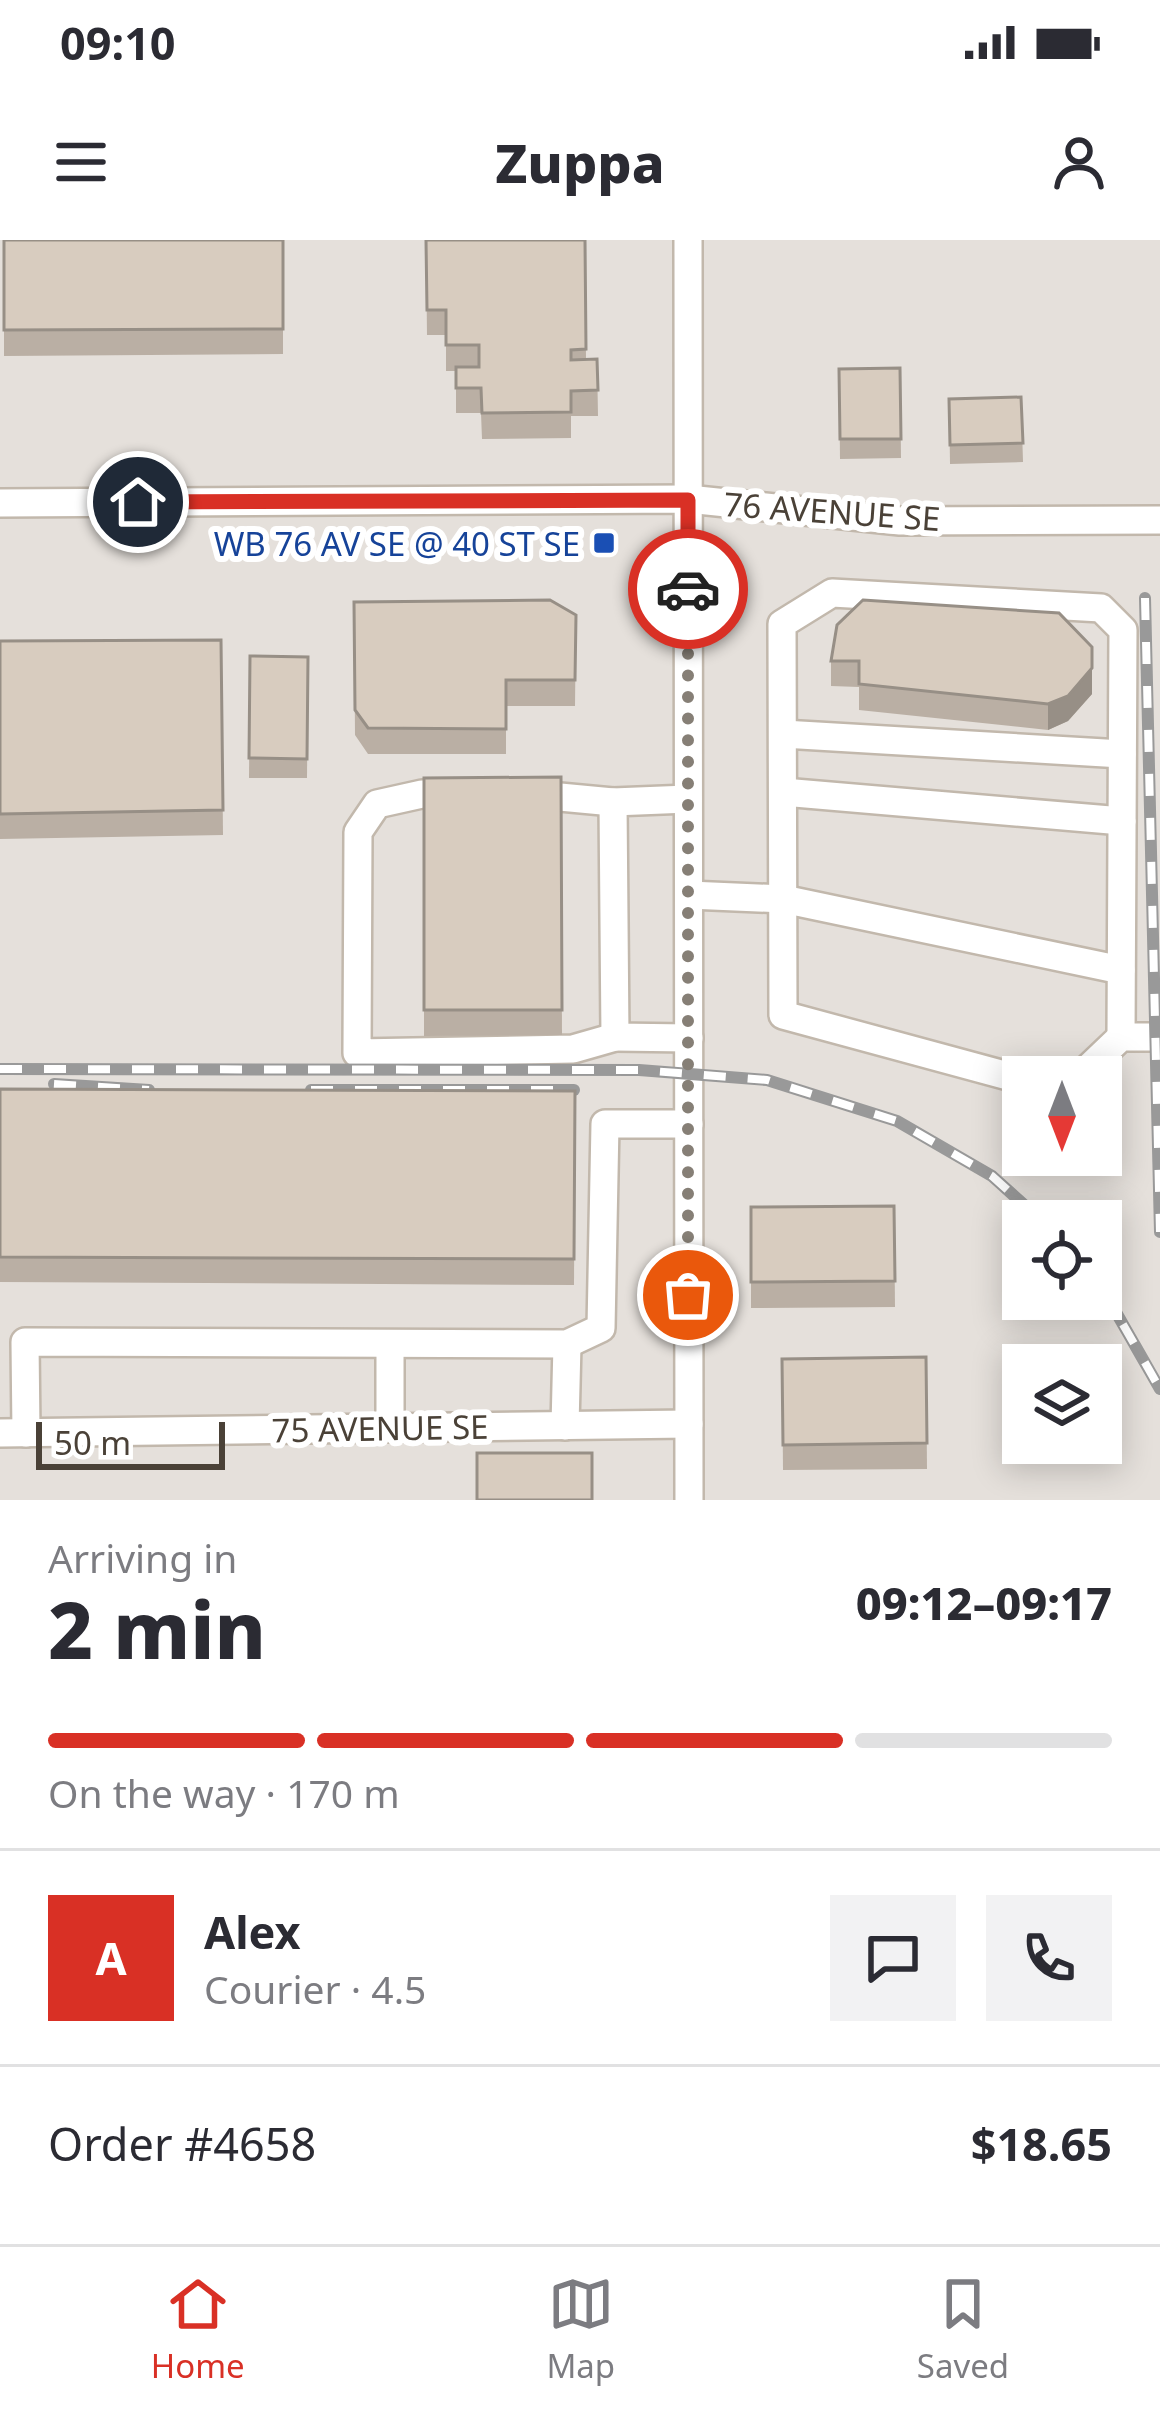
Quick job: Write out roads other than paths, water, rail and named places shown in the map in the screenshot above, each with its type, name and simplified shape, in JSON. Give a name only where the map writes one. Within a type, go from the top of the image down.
[{"type":"street","points":[[688,240],[689,1500]]},
{"type":"street","name":"76 AVENUE SE","points":[[0,503],[688,500],[900,521],[1160,520]]},
{"type":"street","points":[[1002,1074],[783,1015],[782,624],[832,593],[1101,608],[1123,630],[1120,1037]]},
{"type":"street","points":[[783,734],[1122,754]]},
{"type":"street","points":[[783,792],[1122,820]]},
{"type":"street","points":[[688,799],[613,802],[564,794],[422,794],[377,805],[358,832],[357,1053],[573,1049],[616,1037],[688,1038]]},
{"type":"street","points":[[613,802],[616,1037]]},
{"type":"street","points":[[688,895],[783,899],[1121,970]]},
{"type":"street","points":[[1101,1056],[1120,1037],[1160,1037]]},
{"type":"street","points":[[13,1433],[25,1342],[567,1343],[602,1328],[604,1124],[688,1124]]},
{"type":"street","points":[[566,1426],[567,1343]]},
{"type":"street","points":[[390,1346],[390,1428]]},
{"type":"street","name":"75 AVENUE SE","points":[[13,1433],[688,1424]]},
{"type":"railway","points":[[1145,598],[1160,1232]]},
{"type":"railway","points":[[0,1069],[639,1070],[767,1080],[897,1121],[992,1176],[1019,1200]]},
{"type":"railway","points":[[54,1084],[149,1090]]},
{"type":"railway","points":[[311,1090],[574,1090]]},
{"type":"railway","points":[[1120,1320],[1160,1389]]},
{"type":"place","name":"WB 76 AV SE @ 40 ST SE","points":[[604,543]]}]
